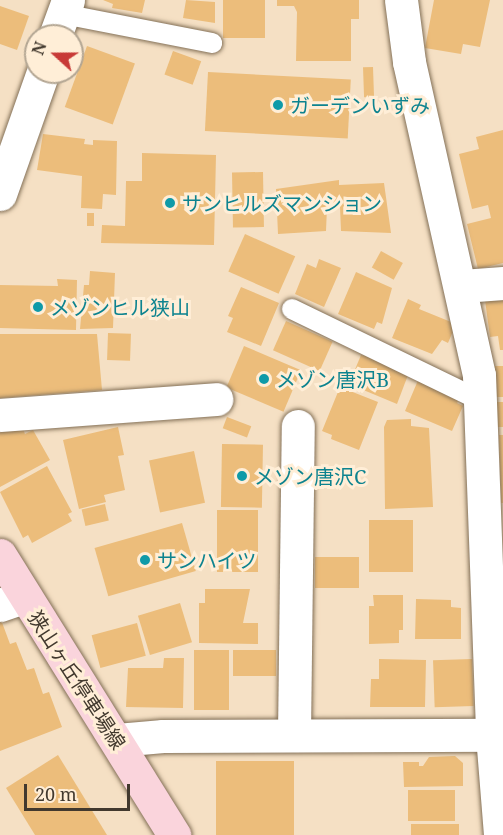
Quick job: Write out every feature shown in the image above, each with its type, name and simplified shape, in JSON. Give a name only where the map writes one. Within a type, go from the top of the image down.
[{"type":"main road","name":"狭山ヶ丘停車場線","points":[[0,555],[11,601],[117,740],[174,835]]},
{"type":"street","points":[[401,0],[410,62],[462,286],[479,375],[479,400],[495,577],[500,835]]},
{"type":"street","points":[[0,194],[39,84]]},
{"type":"street","points":[[462,286],[503,283]]},
{"type":"street","points":[[0,415],[216,399]]},
{"type":"street","points":[[294,735],[298,426]]},
{"type":"street","points":[[117,740],[294,735],[497,735]]},
{"type":"lane","points":[[62,17],[212,43]]},
{"type":"lane","points":[[292,309],[479,400]]},
{"type":"building","points":[[103,0],[145,0],[142,13],[112,8],[113,4]]},
{"type":"building","points":[[186,0],[215,2],[215,23],[183,18]]},
{"type":"building","points":[[223,0],[265,0],[265,38],[223,38]]},
{"type":"building","points":[[277,0],[359,0],[359,19],[351,19],[351,61],[296,61],[297,12],[294,6],[277,6]]},
{"type":"building","points":[[434,0],[490,0],[480,47],[463,44],[461,54],[425,48]]},
{"type":"building","points":[[0,6],[29,16],[26,24],[24,24],[17,50],[0,44]]},
{"type":"building","points":[[87,46],[135,63],[113,125],[65,107],[73,84],[84,84],[84,54]]},
{"type":"building","points":[[173,51],[201,61],[193,85],[164,74]]},
{"type":"building","points":[[363,67],[373,67],[374,97],[364,97]]},
{"type":"building","name":"ガーデンいずみ","points":[[208,72],[351,79],[348,138],[205,131]]},
{"type":"building","points":[[503,130],[503,263],[478,269],[467,224],[491,218],[488,205],[472,209],[459,154],[479,149],[476,137]]},
{"type":"building","points":[[43,134],[85,139],[84,144],[93,145],[93,140],[117,141],[116,195],[103,194],[102,209],[81,208],[82,176],[37,170]]},
{"type":"building","name":"サンヒルズマンション","points":[[142,153],[216,155],[214,245],[101,243],[102,225],[125,226],[126,181],[142,181]]},
{"type":"building","points":[[263,172],[264,227],[233,228],[232,173]]},
{"type":"building","points":[[339,180],[339,185],[384,183],[391,233],[341,231],[340,207],[327,207],[326,231],[278,234],[276,189]]},
{"type":"building","points":[[87,213],[94,213],[94,226],[87,226]]},
{"type":"building","points":[[245,234],[295,256],[279,294],[228,271]]},
{"type":"building","points":[[381,251],[403,263],[394,280],[372,268]]},
{"type":"building","points":[[319,259],[341,268],[324,307],[295,294],[307,264],[316,268]]},
{"type":"building","points":[[90,271],[115,273],[113,328],[80,329],[84,285],[89,285]]},
{"type":"building","points":[[356,272],[392,288],[382,324],[377,322],[374,329],[338,314]]},
{"type":"building","name":"メゾンヒル狭山","points":[[57,279],[77,280],[76,330],[0,328],[0,285],[58,286]]},
{"type":"building","points":[[241,287],[279,303],[261,346],[227,332],[233,318],[228,316]]},
{"type":"building","points":[[503,298],[503,350],[500,350],[498,336],[490,337],[485,300]]},
{"type":"building","points":[[408,299],[421,305],[419,309],[456,324],[448,343],[442,340],[432,354],[392,338]]},
{"type":"building","points":[[286,321],[333,342],[320,371],[273,350]]},
{"type":"building","points":[[108,333],[131,334],[130,361],[107,360]]},
{"type":"building","points":[[0,334],[97,334],[102,390],[0,398]]},
{"type":"building","name":"メゾン唐沢B","points":[[244,346],[301,370],[283,412],[226,387]]},
{"type":"building","points":[[361,355],[382,360],[408,375],[397,404],[349,384]]},
{"type":"building","points":[[495,366],[503,366],[503,397],[489,397],[489,371],[495,370]]},
{"type":"building","points":[[419,378],[460,397],[457,403],[463,406],[452,431],[405,411]]},
{"type":"building","points":[[340,387],[378,402],[359,450],[331,439],[332,435],[322,431]]},
{"type":"building","points":[[490,402],[503,402],[503,427],[490,427]]},
{"type":"building","points":[[227,417],[251,426],[247,438],[223,428]]},
{"type":"building","points":[[411,419],[411,426],[429,428],[433,507],[385,509],[384,427],[387,420]]},
{"type":"building","points":[[118,427],[124,455],[118,456],[125,490],[104,495],[106,502],[79,509],[63,440]]},
{"type":"building","points":[[23,429],[25,434],[33,430],[50,460],[0,487],[0,430]]},
{"type":"building","points":[[499,435],[503,435],[503,503],[501,503]]},
{"type":"building","name":"メゾン唐沢C","points":[[222,444],[263,445],[262,508],[221,507]]},
{"type":"building","points":[[194,451],[205,503],[160,512],[149,461]]},
{"type":"building","points":[[47,466],[72,512],[68,514],[72,521],[32,543],[28,535],[23,538],[0,492]]},
{"type":"building","points":[[105,504],[109,521],[85,526],[82,509]]},
{"type":"building","points":[[217,510],[258,510],[258,572],[217,572]]},
{"type":"building","points":[[369,520],[413,520],[413,572],[369,572]]},
{"type":"building","name":"サンハイツ","points":[[182,523],[196,571],[108,596],[95,548]]},
{"type":"building","points":[[315,557],[359,557],[359,588],[315,588]]},
{"type":"building","points":[[205,589],[250,589],[243,623],[258,623],[258,644],[199,643],[199,603],[205,603]]},
{"type":"building","points":[[373,595],[403,595],[403,630],[399,630],[399,643],[369,644],[369,606],[374,606]]},
{"type":"building","points":[[416,599],[451,600],[451,607],[461,608],[461,639],[415,639]]},
{"type":"building","points":[[180,603],[192,642],[150,655],[138,616]]},
{"type":"building","points":[[0,617],[10,644],[16,642],[27,670],[34,668],[43,694],[49,692],[62,727],[0,751]]},
{"type":"building","points":[[137,623],[146,656],[100,668],[92,635]]},
{"type":"building","points":[[194,650],[229,650],[229,710],[194,710]]},
{"type":"building","points":[[233,650],[276,650],[276,676],[233,676]]},
{"type":"building","points":[[164,658],[184,658],[183,708],[126,707],[128,668],[163,668]]},
{"type":"building","points":[[379,659],[426,660],[425,707],[370,707],[371,679],[379,679]]},
{"type":"building","points":[[472,659],[474,706],[435,707],[433,660]]},
{"type":"building","points":[[58,755],[107,835],[35,835],[6,788]]},
{"type":"building","points":[[455,756],[463,763],[463,786],[404,787],[403,762],[419,762],[419,766],[423,766],[429,757]]},
{"type":"building","points":[[216,761],[294,761],[294,835],[216,835]]},
{"type":"building","points":[[408,790],[455,790],[455,821],[408,821]]},
{"type":"building","points":[[411,824],[459,824],[459,835],[411,835]]},
{"type":"place","name":"ガーデンいずみ","points":[[278,105]]},
{"type":"place","name":"サンヒルズマンション","points":[[170,203]]},
{"type":"place","name":"メゾンヒル狭山","points":[[38,307]]},
{"type":"place","name":"メゾン唐沢B","points":[[264,379]]},
{"type":"place","name":"メゾン唐沢C","points":[[242,476]]},
{"type":"place","name":"サンハイツ","points":[[145,560]]}]
